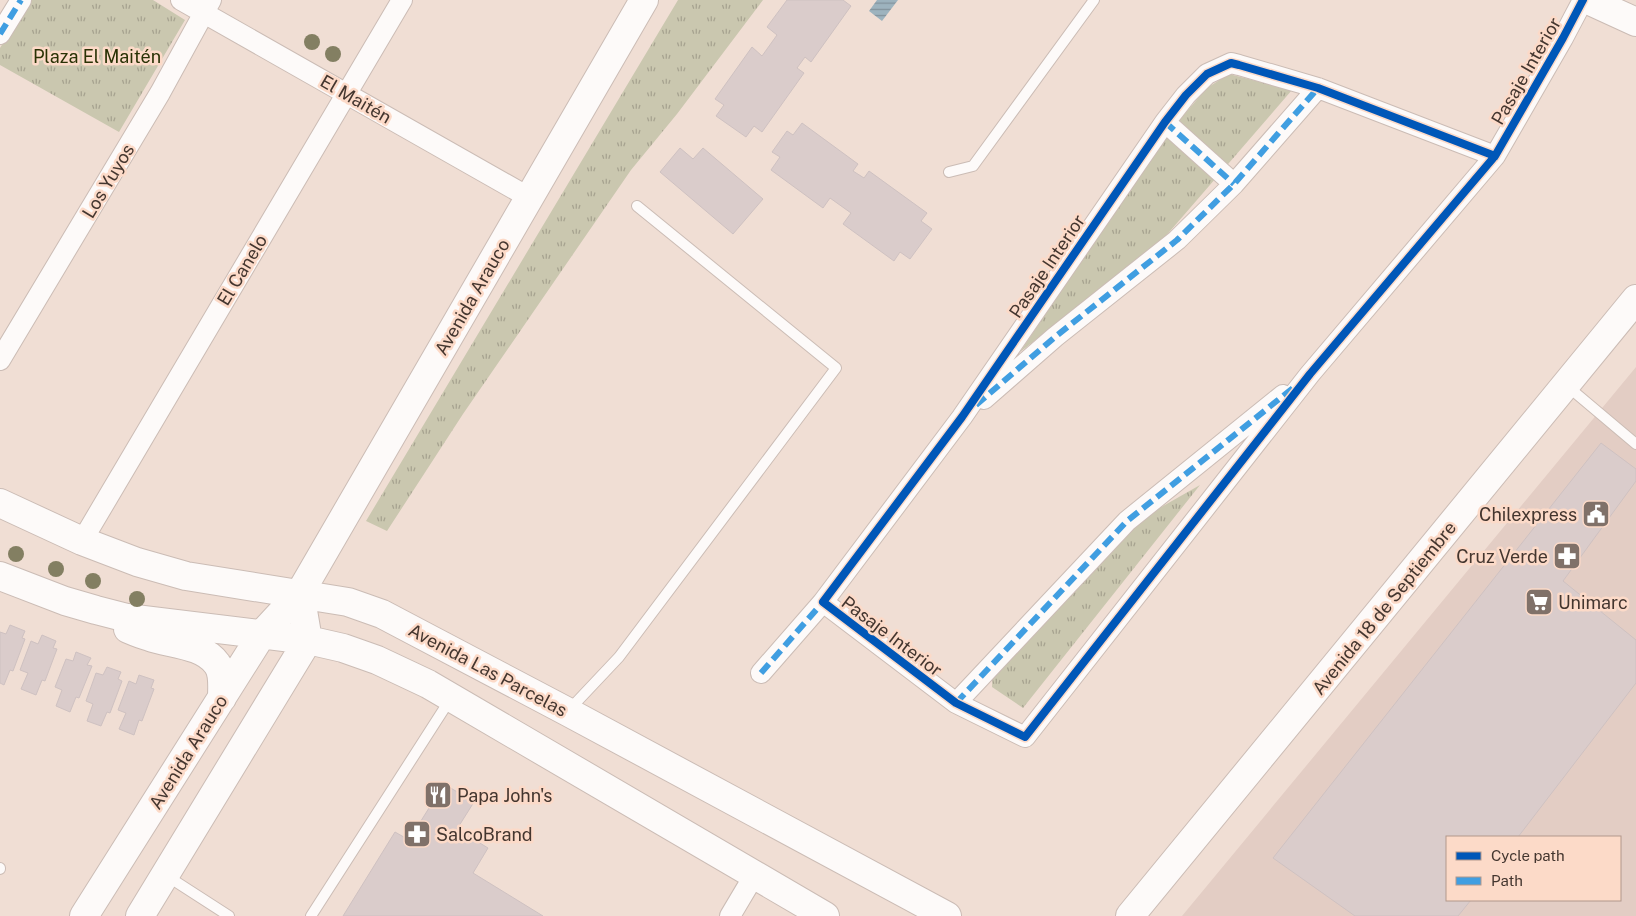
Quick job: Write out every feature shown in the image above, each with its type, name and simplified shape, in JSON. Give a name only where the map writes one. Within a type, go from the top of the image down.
[{"type":"main road","name":"Avenida Arauco","points":[[84,916],[262,634],[300,594],[644,0]]},
{"type":"main road","points":[[1588,0],[1636,22]]},
{"type":"main road","name":"Avenida 18 de Septiembre","points":[[1130,916],[1636,298]]},
{"type":"main road","name":"Avenida Las Parcelas","points":[[0,503],[82,540],[137,562],[186,576],[348,602],[382,614],[947,916]]},
{"type":"main road","points":[[0,576],[65,600],[127,618],[308,640],[343,648],[377,660],[411,675],[825,916]]},
{"type":"main road","points":[[140,916],[308,640],[300,594]]},
{"type":"main road","points":[[65,600],[149,637],[195,649],[209,656],[218,664],[222,676],[222,698]]},
{"type":"street","points":[[0,34],[21,0]]},
{"type":"street","name":"El Maitén","points":[[181,0],[208,6],[346,93],[530,198]]},
{"type":"street","name":"El Canelo","points":[[82,540],[402,0]]},
{"type":"street","name":"Pasaje Interior","points":[[823,602],[956,703],[1025,738],[1310,374],[1495,156],[1583,0]]},
{"type":"street","name":"Los Yuyos","points":[[0,360],[160,93],[208,6]]},
{"type":"street","name":"Pasaje Interior","points":[[761,673],[823,602],[962,417],[1164,122],[1186,95],[1207,74],[1231,63],[1318,88],[1495,156]]},
{"type":"street","name":"Pasaje Interior","points":[[962,417],[1055,337],[1177,240],[1234,184],[1318,88]]},
{"type":"street","points":[[1164,122],[1234,184]]},
{"type":"street","name":"Pasaje Interior","points":[[956,703],[1126,521],[1310,374]]},
{"type":"street","points":[[730,916],[755,874]]},
{"type":"lane","points":[[949,172],[973,166],[1094,0]]},
{"type":"lane","points":[[568,712],[619,657],[836,368],[638,206]]},
{"type":"lane","points":[[1566,385],[1636,444]]},
{"type":"lane","points":[[311,916],[451,698]]},
{"type":"lane","points":[[166,875],[229,916]]},
{"type":"shaded area","name":"Unimarc","points":[[1636,367],[1636,916],[1182,916]]},
{"type":"green space","name":"Plaza El Maitén","points":[[29,0],[153,0],[185,20],[119,132],[0,65],[0,48]]},
{"type":"green space","points":[[678,0],[763,0],[677,114],[631,170],[463,414],[387,531],[366,521]]},
{"type":"green space","points":[[1229,74],[1292,90],[1158,245],[1020,352],[1162,140],[1207,88]]},
{"type":"green space","points":[[1200,485],[1023,708],[992,687],[993,668],[1135,522]]},
{"type":"water","points":[[877,0],[898,0],[882,21],[869,11]]},
{"type":"building","points":[[787,0],[843,0],[851,6],[811,62],[805,57],[797,68],[804,73],[762,132],[754,126],[746,137],[716,116],[724,105],[715,99],[752,47],[762,56],[777,35],[767,27]]},
{"type":"building","points":[[802,123],[858,164],[853,171],[864,178],[869,171],[927,213],[921,221],[932,229],[910,259],[900,252],[894,261],[843,224],[851,213],[830,198],[823,208],[771,170],[780,157],[772,152],[787,131],[793,135]]},
{"type":"building","points":[[680,148],[693,159],[703,148],[763,199],[733,234],[660,172]]},
{"type":"building","name":"Unimarc","points":[[1601,443],[1636,469],[1636,481],[1563,581],[1636,640],[1636,683],[1519,836],[1446,836],[1446,901],[1470,901],[1458,916],[1355,916],[1273,858]]},
{"type":"building","points":[[10,625],[25,631],[22,638],[25,639],[13,671],[10,670],[4,685],[0,683],[0,632],[6,634]]},
{"type":"building","points":[[42,635],[56,641],[53,648],[57,649],[45,681],[42,680],[36,695],[21,689],[28,673],[20,670],[31,641],[38,644]]},
{"type":"building","points":[[76,652],[91,658],[87,665],[92,666],[79,698],[76,697],[70,712],[56,706],[62,690],[55,687],[66,659],[73,661]]},
{"type":"building","points":[[107,667],[121,672],[118,679],[122,681],[110,713],[107,712],[101,726],[87,721],[93,704],[86,701],[96,673],[103,675]]},
{"type":"building","points":[[139,675],[154,680],[151,688],[154,689],[142,721],[139,720],[134,735],[119,729],[126,713],[118,710],[129,681],[136,684]]},
{"type":"building","points":[[444,784],[474,802],[457,829],[488,848],[473,873],[543,916],[343,916],[395,832],[409,840]]},
{"type":"marked path","points":[[0,34],[21,0]]},
{"type":"marked path","points":[[976,405],[1055,337],[1177,240],[1234,184],[1318,88]]},
{"type":"marked path","points":[[1165,122],[1234,184]]},
{"type":"marked path","points":[[956,703],[1127,521],[1293,388]]},
{"type":"marked path","points":[[761,673],[823,602]]},
{"type":"cycle path","points":[[1495,156],[1318,88],[1239,65],[1231,63],[1207,74],[1186,95],[1165,122],[962,417],[823,602],[956,703],[1025,737],[1310,374],[1495,156],[1583,0]]},
{"type":"place","name":"Chilexpress","points":[[1596,514]]},
{"type":"place","name":"Cruz Verde","points":[[1567,556]]},
{"type":"place","name":"Unimarc","points":[[1539,602]]},
{"type":"place","name":"Papa John's","points":[[438,795]]},
{"type":"place","name":"SalcoBrand","points":[[417,834]]}]
